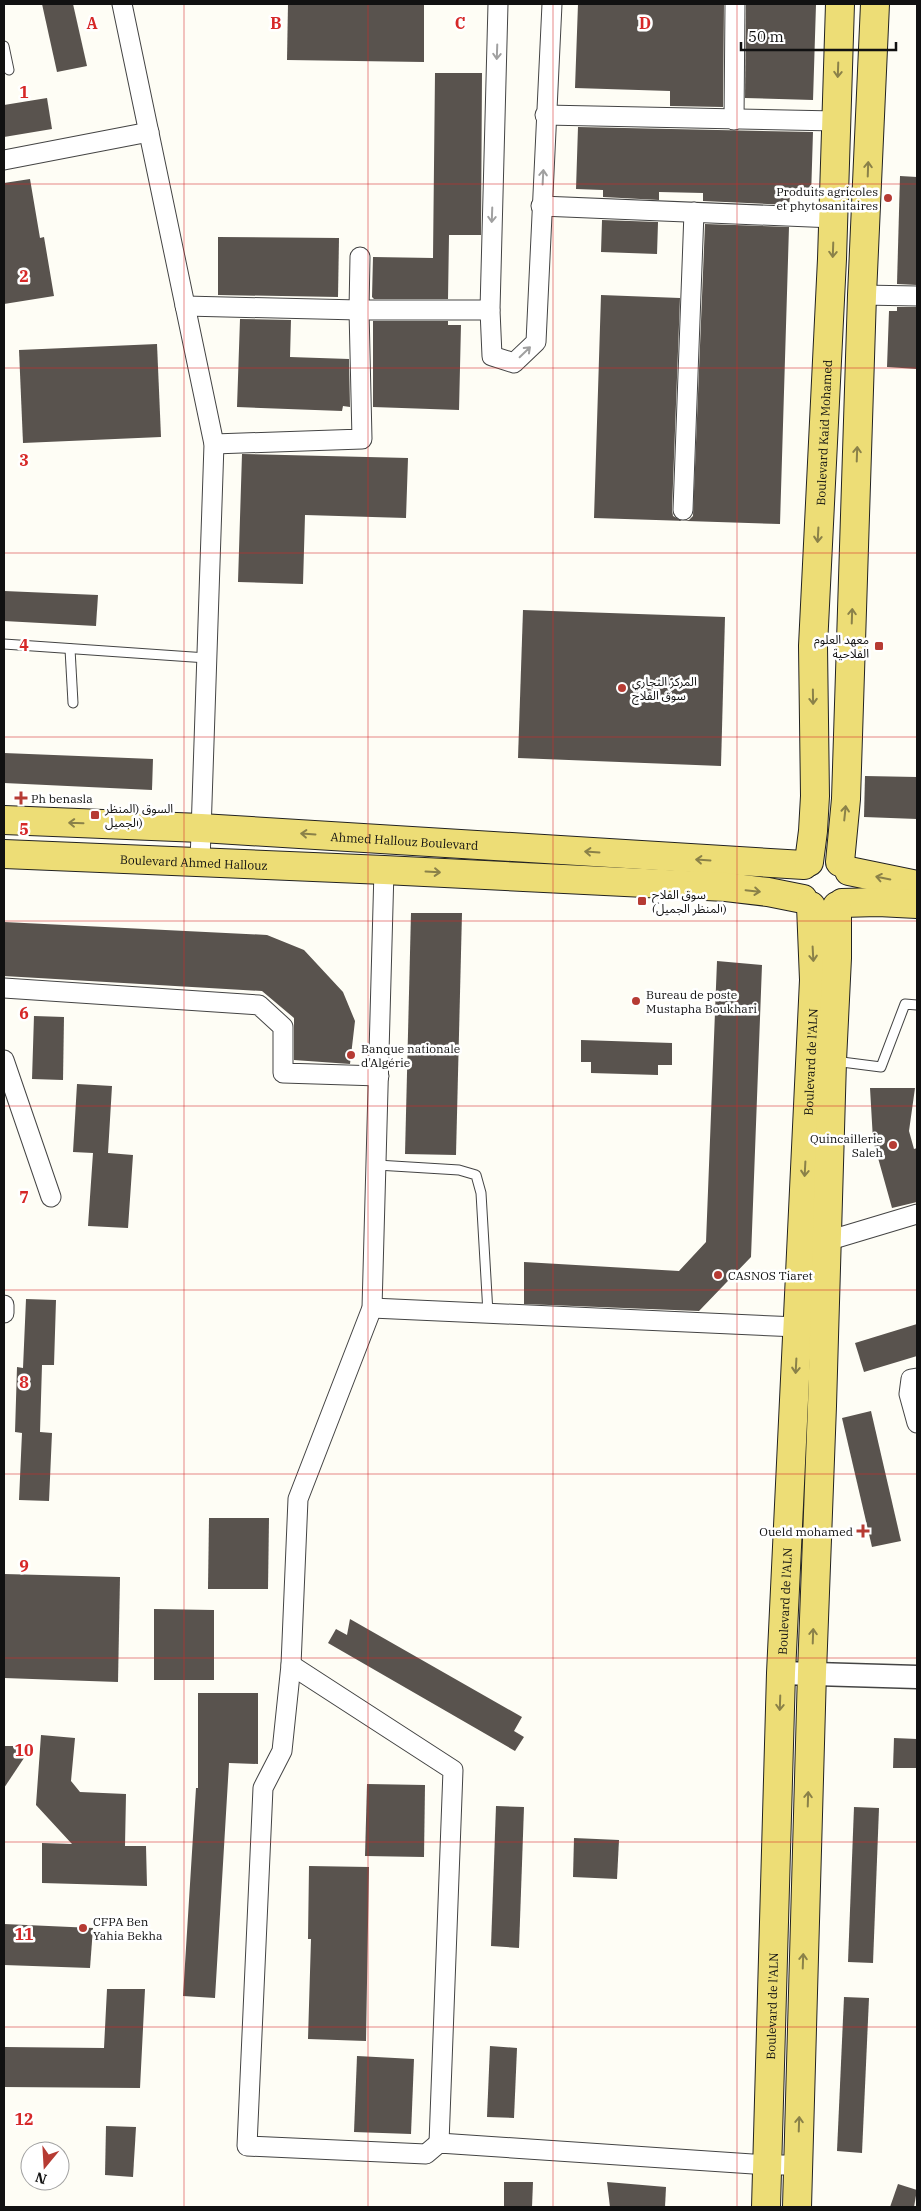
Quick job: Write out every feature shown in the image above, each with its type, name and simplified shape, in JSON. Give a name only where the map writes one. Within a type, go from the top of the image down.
[{"type":"main road","name":"Boulevard Kaid Mohamed","points":[[806,864],[813,832],[815,796],[813,646],[834,218],[840,4]]},
{"type":"main road","points":[[839,904],[851,892],[852,885],[845,866],[846,799],[862,295],[874,4]]},
{"type":"main road","name":"Ahmed Hallouz Boulevard","points":[[4,820],[201,828],[806,864]]},
{"type":"main road","name":"Boulevard Ahmed Hallouz","points":[[4,854],[384,870]]},
{"type":"main road","points":[[807,902],[798,886],[800,872],[806,864],[815,859],[828,856],[845,866],[917,885]]},
{"type":"main road","points":[[384,870],[726,888],[768,892],[807,902],[824,910],[839,904],[878,902],[917,904]]},
{"type":"main road","name":"Boulevard de l'ALN","points":[[766,2207],[781,1673],[814,980],[807,902]]},
{"type":"main road","points":[[837,958],[852,926],[878,902]]},
{"type":"main road","name":"Boulevard de l'ALN","points":[[797,2207],[812,1672],[839,904]]},
{"type":"street","points":[[122,4],[214,444],[200,862]]},
{"type":"street","points":[[498,4],[490,310],[492,356],[514,363],[536,342],[545,115],[552,4]]},
{"type":"street","points":[[734,120],[735,4]]},
{"type":"street","points":[[545,115],[836,121]]},
{"type":"street","points":[[4,160],[149,132]]},
{"type":"street","points":[[541,206],[834,218]]},
{"type":"street","points":[[683,510],[694,212]]},
{"type":"street","points":[[214,444],[362,439],[359,310],[360,257]]},
{"type":"street","points":[[862,295],[917,296]]},
{"type":"street","points":[[186,306],[359,310],[490,310]]},
{"type":"street","points":[[384,870],[372,1308],[298,1499],[291,1665],[282,1751],[263,1788],[247,2146],[426,2154],[439,2143],[767,2165],[798,2164]]},
{"type":"street","points":[[4,988],[259,1004],[282,1027],[283,1073],[379,1076]]},
{"type":"street","points":[[4,1060],[51,1197]]},
{"type":"street","points":[[827,1241],[917,1214]]},
{"type":"street","points":[[4,1305],[4,1313]]},
{"type":"street","points":[[372,1308],[798,1327]]},
{"type":"street","points":[[917,1378],[912,1379],[909,1394],[917,1422]]},
{"type":"street","points":[[291,1665],[453,1770],[439,2143]]},
{"type":"street","points":[[781,1673],[812,1672],[917,1677]]},
{"type":"lane","points":[[4,46],[9,70]]},
{"type":"lane","points":[[4,644],[206,658]]},
{"type":"lane","points":[[70,648],[73,703]]},
{"type":"lane","points":[[832,1061],[881,1067],[905,1004],[917,1005]]},
{"type":"lane","points":[[376,1165],[459,1170],[476,1176],[481,1193],[488,1313]]},
{"type":"building","points":[[42,4],[73,4],[87,66],[57,72]]},
{"type":"building","points":[[288,4],[424,4],[424,62],[287,60]]},
{"type":"building","points":[[578,4],[724,4],[723,107],[670,106],[670,91],[575,88]]},
{"type":"building","points":[[746,4],[816,5],[813,100],[745,98]]},
{"type":"building","points":[[435,73],[482,73],[481,235],[449,235],[448,299],[374,299],[372,297],[373,257],[433,258]]},
{"type":"building","points":[[47,98],[52,129],[4,137],[4,105]]},
{"type":"building","points":[[578,127],[813,132],[811,197],[790,196],[789,205],[703,201],[703,193],[659,192],[659,200],[603,197],[603,190],[576,189]]},
{"type":"building","points":[[900,176],[917,177],[917,285],[897,284]]},
{"type":"building","points":[[30,179],[40,238],[44,237],[54,296],[4,304],[4,183]]},
{"type":"building","points":[[602,220],[658,222],[657,254],[601,252]]},
{"type":"building","points":[[705,224],[789,227],[780,524],[683,521],[689,520],[693,516]]},
{"type":"building","points":[[218,237],[339,238],[338,297],[218,295]]},
{"type":"building","points":[[601,295],[680,298],[672,510],[673,516],[682,521],[594,518]]},
{"type":"building","points":[[897,307],[917,307],[917,369],[887,367],[889,311],[897,311]]},
{"type":"building","points":[[240,319],[291,320],[290,357],[349,359],[350,407],[343,406],[342,411],[237,407]]},
{"type":"building","points":[[373,321],[448,321],[448,325],[461,325],[459,410],[373,407]]},
{"type":"building","points":[[157,344],[161,437],[23,443],[19,350]]},
{"type":"building","points":[[242,454],[408,458],[406,518],[305,515],[303,584],[238,582]]},
{"type":"building","points":[[4,591],[98,595],[96,626],[4,621]]},
{"type":"building","name":"المركز التجاري سوق الفلاح","points":[[523,610],[725,617],[721,766],[518,758]]},
{"type":"building","points":[[4,753],[153,759],[152,790],[4,783]]},
{"type":"building","points":[[865,776],[917,777],[917,819],[864,817]]},
{"type":"building","points":[[411,913],[462,913],[456,1155],[405,1154]]},
{"type":"building","points":[[4,922],[267,935],[304,950],[343,992],[355,1021],[350,1064],[294,1060],[294,1018],[262,991],[4,976]]},
{"type":"building","points":[[717,961],[762,965],[751,1257],[699,1311],[524,1304],[524,1262],[679,1271],[706,1242]]},
{"type":"building","points":[[34,1016],[64,1017],[63,1080],[32,1079]]},
{"type":"building","points":[[581,1040],[672,1043],[672,1065],[658,1065],[658,1075],[591,1073],[591,1062],[581,1062]]},
{"type":"building","points":[[77,1084],[112,1086],[108,1153],[133,1155],[128,1228],[88,1226],[93,1153],[73,1152]]},
{"type":"building","points":[[870,1088],[915,1088],[909,1131],[914,1149],[917,1148],[917,1202],[892,1208],[873,1140]]},
{"type":"building","points":[[26,1299],[56,1300],[54,1365],[42,1365],[40,1432],[52,1433],[49,1501],[19,1500],[22,1433],[15,1432],[17,1367],[23,1368]]},
{"type":"building","points":[[917,1324],[917,1356],[864,1372],[855,1343]]},
{"type":"building","points":[[871,1411],[901,1541],[872,1547],[842,1418]]},
{"type":"building","points":[[209,1518],[269,1518],[268,1589],[208,1589]]},
{"type":"building","points":[[4,1574],[120,1577],[118,1682],[4,1678]]},
{"type":"building","points":[[154,1609],[214,1610],[214,1680],[154,1680]]},
{"type":"building","points":[[350,1619],[522,1717],[514,1731],[524,1737],[515,1751],[328,1643],[336,1629],[347,1635]]},
{"type":"building","points":[[198,1693],[258,1693],[258,1764],[229,1763],[215,1998],[183,1996],[196,1788],[198,1788]]},
{"type":"building","points":[[41,1735],[75,1738],[71,1781],[80,1792],[126,1794],[125,1846],[146,1846],[147,1886],[42,1883],[42,1843],[72,1844],[36,1805]]},
{"type":"building","points":[[894,1738],[917,1739],[917,1768],[893,1768]]},
{"type":"building","points":[[4,1746],[32,1746],[4,1788]]},
{"type":"building","points":[[367,1784],[425,1785],[424,1857],[365,1856]]},
{"type":"building","points":[[496,1806],[524,1807],[519,1948],[491,1946]]},
{"type":"building","points":[[854,1807],[879,1808],[873,1963],[848,1962]]},
{"type":"building","points":[[574,1838],[619,1840],[617,1879],[573,1877]]},
{"type":"building","points":[[309,1866],[369,1867],[366,2041],[308,2039],[311,1939],[308,1939]]},
{"type":"building","points":[[4,1924],[93,1928],[90,1968],[4,1965]]},
{"type":"building","points":[[107,1989],[145,1989],[140,2088],[4,2087],[4,2047],[104,2048]]},
{"type":"building","points":[[844,1997],[869,1998],[862,2153],[837,2151]]},
{"type":"building","points":[[490,2046],[517,2048],[514,2118],[487,2117]]},
{"type":"building","points":[[357,2056],[414,2059],[411,2134],[354,2132]]},
{"type":"building","points":[[106,2126],[136,2127],[133,2177],[105,2175]]},
{"type":"building","points":[[504,2182],[533,2182],[532,2207],[504,2207]]},
{"type":"building","points":[[607,2182],[666,2187],[665,2207],[610,2207]]},
{"type":"building","points":[[898,2184],[917,2190],[914,2207],[890,2207]]},
{"type":"place","name":"Produits agricoles et phytosanitaires","points":[[888,198]]},
{"type":"place","name":"معهد العلوم الفلاحية","points":[[879,646]]},
{"type":"place","name":"المركز التجاري سوق الفلاح","points":[[622,688]]},
{"type":"place","name":"Ph benasla","points":[[21,798]]},
{"type":"place","name":"السوق (المنظر الجميل)","points":[[95,815]]},
{"type":"place","name":"سوق الفلاح (المنظر الجميل)","points":[[642,901]]},
{"type":"place","name":"Bureau de poste Mustapha Boukhari","points":[[636,1001]]},
{"type":"place","name":"Banque nationale d'Algérie","points":[[351,1055]]},
{"type":"place","name":"Quincaillerie Saleh","points":[[893,1145]]},
{"type":"place","name":"CASNOS Tiaret","points":[[718,1275]]},
{"type":"place","name":"Oueld mohamed","points":[[863,1531]]},
{"type":"place","name":"CFPA Ben Yahia Bekha","points":[[83,1928]]}]
